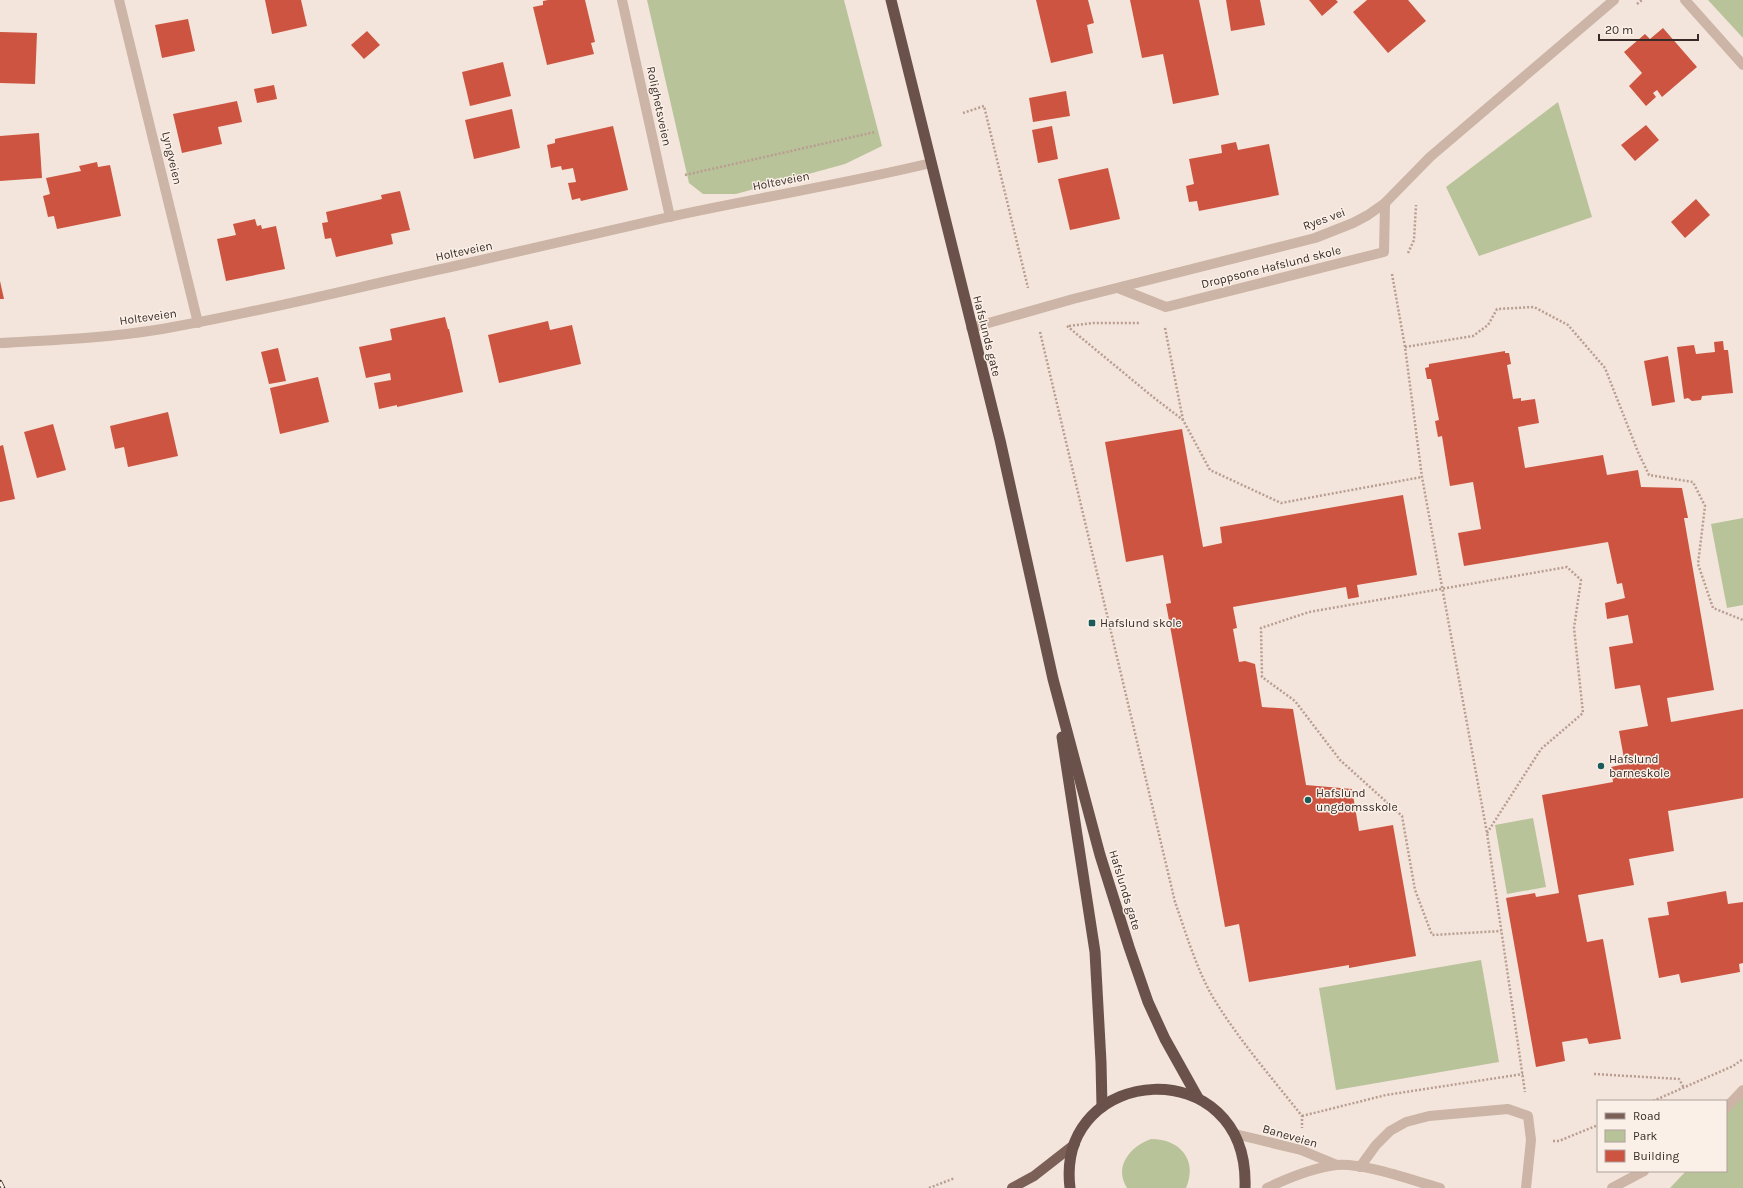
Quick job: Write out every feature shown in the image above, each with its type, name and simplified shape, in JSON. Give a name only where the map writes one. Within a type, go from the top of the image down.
[{"type":"highway","name":"Hafslunds gate","points":[[891,0],[971,328],[1000,440],[1053,679],[1100,855],[1148,1002],[1165,1039],[1198,1098]]},
{"type":"highway","name":"Hafslunds gate","points":[[1053,679],[1095,952],[1102,1107]]},
{"type":"highway","points":[[1070,1188],[1069,1178],[1075,1144],[1086,1124],[1102,1107],[1116,1098],[1127,1094],[1149,1088],[1166,1088],[1198,1098],[1219,1114],[1234,1134],[1242,1151],[1245,1169],[1245,1188]]},
{"type":"main road","points":[[1012,1188],[1034,1176],[1075,1144]]},
{"type":"street","name":"Lyngveien","points":[[119,0],[198,322]]},
{"type":"street","name":"Rolighetsveien","points":[[622,0],[670,217]]},
{"type":"street","name":"Ryes vei","points":[[971,328],[1118,288],[1315,238],[1353,223],[1368,215],[1385,202],[1430,157],[1614,0]]},
{"type":"street","points":[[1685,0],[1743,65]]},
{"type":"street","name":"Holteveien","points":[[0,343],[73,339],[159,330],[298,303],[411,275],[565,242],[670,217],[887,174],[931,163]]},
{"type":"street","name":"Droppsone Hafslund skole","points":[[1166,307],[1384,252],[1385,202]]},
{"type":"street","points":[[1118,288],[1166,307]]},
{"type":"street","points":[[1727,1107],[1743,1090]]},
{"type":"street","points":[[1360,1167],[1376,1145],[1390,1131],[1406,1122],[1429,1116],[1508,1109],[1528,1116],[1531,1140],[1526,1188]]},
{"type":"street","name":"Baneveien","points":[[1234,1134],[1301,1150],[1337,1165],[1360,1167],[1440,1188]]},
{"type":"street","name":"Baneveien","points":[[1267,1188],[1299,1174],[1337,1165]]},
{"type":"street","points":[[1612,1188],[1642,1172]]},
{"type":"path","points":[[963,113],[984,106],[1040,333],[1175,902],[1196,959],[1213,998],[1248,1047],[1302,1116],[1301,1150]]},
{"type":"path","points":[[662,180],[875,132]]},
{"type":"path","points":[[1391,268],[1405,347],[1422,477],[1441,589],[1487,833],[1528,1116]]},
{"type":"path","points":[[1166,307],[1164,323],[1183,420],[1210,470],[1281,503],[1422,477]]},
{"type":"path","points":[[1405,347],[1473,336],[1488,325],[1497,309],[1534,307],[1568,326],[1605,368],[1638,452],[1649,475],[1693,482],[1705,506],[1698,564],[1713,608],[1743,620]]},
{"type":"path","points":[[1061,328],[1068,326],[1153,398],[1183,420]]},
{"type":"path","points":[[1040,333],[1047,331]]},
{"type":"path","points":[[1487,833],[1541,749],[1583,713],[1574,628],[1581,580],[1567,566],[1309,612],[1261,628],[1262,677],[1295,701],[1340,760],[1402,816],[1415,890],[1432,935],[1501,931]]},
{"type":"path","points":[[1655,1100],[1733,1066],[1743,1059]]},
{"type":"path","points":[[1302,1116],[1386,1095],[1523,1074]]},
{"type":"path","points":[[1594,1074],[1679,1079],[1684,1088]]},
{"type":"path","points":[[1531,1140],[1559,1142],[1597,1125]]},
{"type":"path","points":[[929,1188],[955,1178]]},
{"type":"green space","points":[[647,0],[844,0],[882,146],[845,164],[736,194],[703,194],[689,183]]},
{"type":"green space","points":[[1708,0],[1743,0],[1743,38]]},
{"type":"green space","points":[[1558,102],[1592,217],[1479,256],[1446,187]]},
{"type":"green space","points":[[1743,518],[1743,605],[1727,608],[1711,524]]},
{"type":"green space","points":[[1533,818],[1546,887],[1507,894],[1495,825]]},
{"type":"green space","points":[[1481,960],[1499,1062],[1336,1090],[1319,988]]},
{"type":"green space","points":[[1743,1090],[1743,1188],[1670,1188],[1685,1172],[1727,1172],[1727,1107]]},
{"type":"green space","points":[[1151,1139],[1170,1143],[1178,1147],[1184,1153],[1188,1160],[1190,1169],[1186,1188],[1127,1188],[1123,1180],[1122,1172],[1126,1158],[1137,1147]]},
{"type":"building","points":[[265,0],[301,0],[307,26],[272,34]]},
{"type":"building","points":[[585,0],[595,42],[591,43],[594,54],[547,65],[533,7],[543,5],[543,1]]},
{"type":"building","points":[[1036,0],[1088,0],[1094,23],[1087,25],[1093,53],[1051,63]]},
{"type":"building","points":[[1130,0],[1199,0],[1219,95],[1173,104],[1163,54],[1142,58]]},
{"type":"building","points":[[1226,0],[1260,0],[1265,25],[1231,31]]},
{"type":"building","points":[[1309,0],[1336,0],[1338,2],[1322,16]]},
{"type":"building","points":[[1367,0],[1408,0],[1426,21],[1388,53],[1353,12]]},
{"type":"building","points":[[188,19],[195,51],[162,58],[155,25]]},
{"type":"building","points":[[1663,28],[1697,67],[1662,97],[1657,90],[1653,93],[1656,97],[1646,106],[1629,86],[1642,73],[1624,52],[1645,34],[1650,39]]},
{"type":"building","points":[[367,31],[380,45],[364,59],[351,45]]},
{"type":"building","points":[[0,32],[37,33],[35,84],[0,83]]},
{"type":"building","points":[[503,62],[511,96],[470,106],[462,72]]},
{"type":"building","points":[[274,85],[277,99],[257,103],[254,89]]},
{"type":"building","points":[[1066,91],[1070,116],[1033,122],[1029,98]]},
{"type":"building","points":[[237,101],[242,122],[218,127],[222,144],[182,153],[173,114]]},
{"type":"building","points":[[512,109],[520,148],[474,159],[465,120]]},
{"type":"building","points":[[1646,125],[1659,140],[1635,161],[1621,145]]},
{"type":"building","points":[[613,126],[628,190],[581,201],[580,198],[572,200],[568,183],[576,182],[573,168],[562,170],[561,166],[551,168],[547,145],[555,143],[555,139]]},
{"type":"building","points":[[1052,126],[1058,159],[1038,163],[1032,130]]},
{"type":"building","points":[[39,133],[42,178],[0,181],[0,136]]},
{"type":"building","points":[[1236,142],[1238,150],[1269,144],[1279,195],[1199,211],[1197,201],[1189,202],[1186,186],[1194,184],[1189,159],[1222,153],[1221,145]]},
{"type":"building","points":[[97,162],[98,167],[110,165],[121,216],[57,229],[54,216],[48,217],[43,196],[50,194],[46,178],[81,171],[79,166]]},
{"type":"building","points":[[1108,168],[1120,219],[1070,230],[1058,179]]},
{"type":"building","points":[[400,191],[410,230],[391,234],[393,244],[336,257],[331,238],[325,239],[322,223],[328,222],[326,212],[382,199],[381,195]]},
{"type":"building","points":[[1696,199],[1710,215],[1685,238],[1671,222]]},
{"type":"building","points":[[255,219],[257,226],[261,225],[262,229],[276,226],[285,269],[226,281],[217,239],[236,235],[233,224]]},
{"type":"building","points":[[0,281],[4,299],[0,299]]},
{"type":"building","points":[[445,317],[463,392],[397,407],[397,405],[379,409],[374,383],[391,380],[390,373],[366,378],[359,347],[392,340],[390,329]]},
{"type":"building","points":[[548,321],[550,330],[572,325],[581,364],[499,383],[488,335]]},
{"type":"building","points":[[1723,341],[1724,350],[1728,350],[1733,393],[1702,396],[1701,400],[1692,401],[1688,398],[1684,399],[1677,347],[1694,345],[1696,354],[1715,352],[1714,342]]},
{"type":"building","points":[[278,348],[286,381],[269,384],[261,352]]},
{"type":"building","points":[[1505,351],[1505,353],[1509,353],[1511,364],[1507,365],[1513,399],[1521,398],[1521,401],[1535,399],[1539,423],[1518,427],[1525,468],[1603,455],[1607,475],[1638,470],[1641,487],[1682,488],[1688,518],[1684,518],[1714,690],[1667,698],[1671,722],[1743,709],[1743,798],[1668,811],[1674,851],[1629,859],[1634,885],[1578,895],[1587,942],[1603,939],[1621,1039],[1589,1044],[1587,1038],[1562,1042],[1565,1061],[1536,1067],[1506,898],[1535,893],[1536,897],[1559,893],[1542,795],[1613,782],[1611,767],[1625,764],[1619,731],[1648,726],[1640,685],[1615,689],[1609,647],[1633,643],[1628,615],[1607,619],[1605,603],[1625,598],[1622,583],[1617,584],[1608,542],[1464,566],[1458,533],[1481,529],[1473,482],[1450,486],[1442,436],[1438,437],[1435,421],[1439,420],[1431,379],[1427,379],[1425,368],[1429,367],[1429,364]]},
{"type":"building","points":[[1668,356],[1675,402],[1652,406],[1644,361]]},
{"type":"building","points":[[318,377],[329,422],[280,434],[270,388]]},
{"type":"building","points":[[168,412],[178,456],[128,467],[124,447],[115,449],[110,426]]},
{"type":"building","points":[[53,424],[66,470],[37,478],[24,432]]},
{"type":"building","points":[[1182,429],[1203,547],[1222,543],[1220,527],[1403,495],[1417,575],[1357,585],[1359,597],[1348,599],[1346,587],[1233,607],[1237,628],[1233,629],[1239,662],[1245,661],[1255,664],[1262,707],[1293,709],[1306,785],[1352,789],[1359,831],[1393,825],[1416,956],[1349,968],[1349,965],[1249,982],[1239,924],[1225,927],[1166,604],[1171,603],[1163,555],[1126,562],[1105,442]]},
{"type":"building","points":[[3,445],[15,499],[0,502],[0,446]]},
{"type":"building","points":[[1726,891],[1728,904],[1743,902],[1743,963],[1739,964],[1740,972],[1681,983],[1679,974],[1659,978],[1648,918],[1669,915],[1667,902]]},
{"type":"railway","points":[[0,1182],[3,1188]]},
{"type":"place","name":"Hafslund skole","points":[[1092,623]]},
{"type":"place","name":"Hafslund barneskole","points":[[1601,766]]},
{"type":"place","name":"Hafslund ungdomsskole","points":[[1308,800]]}]
